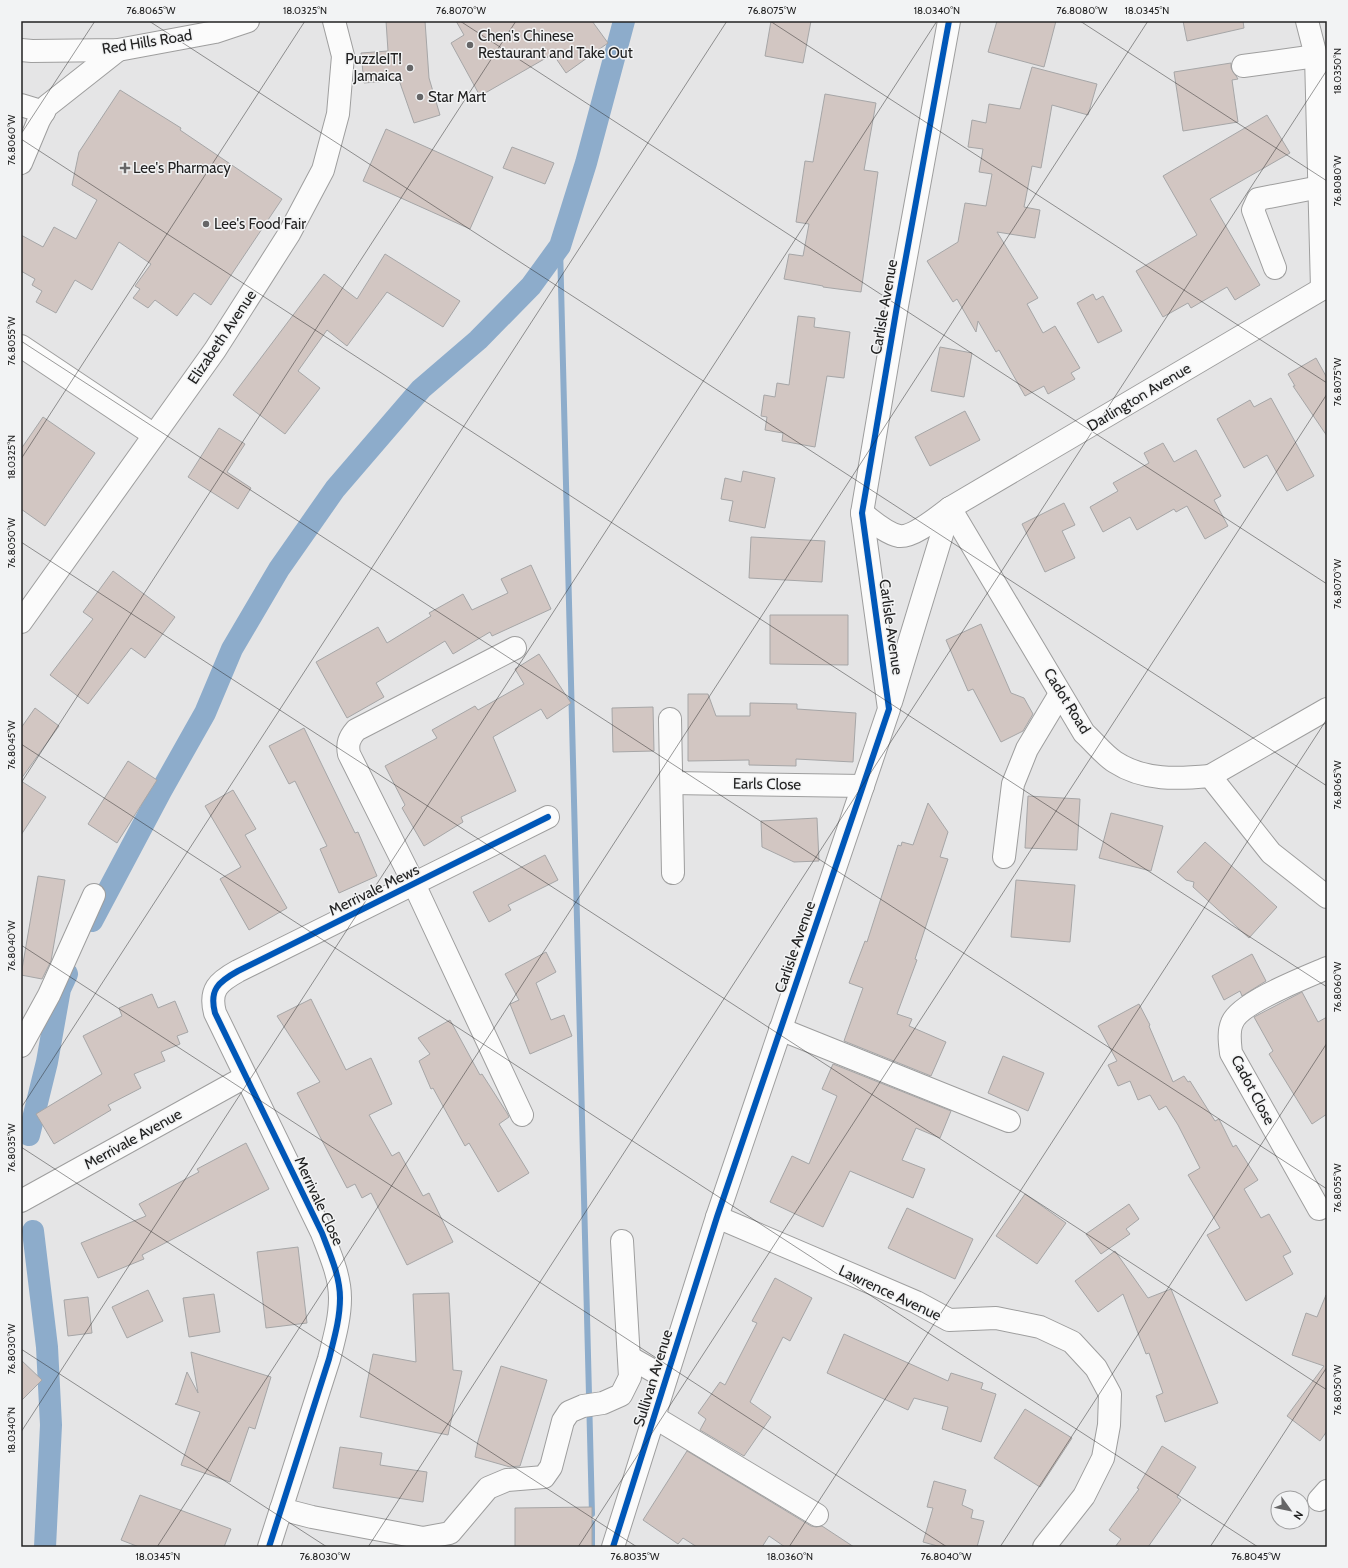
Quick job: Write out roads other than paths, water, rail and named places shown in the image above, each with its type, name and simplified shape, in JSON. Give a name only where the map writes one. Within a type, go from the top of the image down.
[{"type":"street","name":"Red Hills Road","points":[[21,50],[118,50],[215,32],[248,21]]},
{"type":"street","name":"Elizabeth Avenue","points":[[21,622],[215,350],[289,234],[323,170],[338,114],[343,56],[334,21]]},
{"type":"street","name":"Carlisle Avenue","points":[[717,1216],[889,709],[862,512],[897,306],[949,21]]},
{"type":"street","points":[[1307,21],[1316,56],[1325,287]]},
{"type":"street","points":[[21,163],[39,120],[47,106],[118,50]]},
{"type":"street","points":[[1242,66],[1316,56]]},
{"type":"street","points":[[21,105],[44,112]]},
{"type":"street","points":[[1276,268],[1253,210],[1258,199],[1320,187]]},
{"type":"street","name":"Darlington Avenue","points":[[862,512],[886,531],[900,536],[920,529],[950,508],[1325,287]]},
{"type":"street","points":[[21,346],[154,436]]},
{"type":"street","points":[[889,709],[950,508]]},
{"type":"street","name":"Cadot Road","points":[[950,508],[1084,733],[1115,762],[1147,776],[1175,779],[1210,776]]},
{"type":"street","points":[[515,648],[356,730],[348,741],[349,754],[414,884],[522,1115]]},
{"type":"street","points":[[1004,857],[1013,784],[1027,749],[1060,694]]},
{"type":"street","points":[[1327,709],[1210,776],[1271,853],[1327,897]]},
{"type":"street","points":[[670,719],[673,872]]},
{"type":"street","name":"Earls Close","points":[[672,783],[863,786]]},
{"type":"street","name":"Merrivale Mews","points":[[215,990],[220,982],[238,971],[548,817]]},
{"type":"street","points":[[21,1046],[49,994],[94,895]]},
{"type":"street","name":"Cadot Close","points":[[1319,1209],[1231,1053],[1230,1037],[1232,1022],[1242,1010],[1254,1002],[1327,968]]},
{"type":"street","name":"Merrivale Close","points":[[215,990],[212,1001],[215,1013],[322,1233],[335,1270],[340,1298],[336,1330],[329,1359],[269,1547]]},
{"type":"street","points":[[780,1030],[1009,1121]]},
{"type":"street","name":"Merrivale Avenue","points":[[21,1202],[245,1077]]},
{"type":"street","name":"Sullivan Avenue","points":[[613,1547],[717,1216]]},
{"type":"street","name":"Lawrence Avenue","points":[[717,1216],[916,1302],[949,1320],[996,1318],[1040,1327],[1072,1342],[1096,1368],[1110,1394],[1109,1425],[1103,1458],[1084,1496],[1044,1547]]},
{"type":"street","points":[[281,1509],[312,1517],[423,1538],[450,1533],[488,1488],[507,1480],[544,1477],[551,1467],[562,1421],[569,1412],[621,1395],[630,1377],[622,1241]]},
{"type":"street","points":[[630,1357],[666,1378]]},
{"type":"street","points":[[654,1417],[817,1515]]},
{"type":"waterway","points":[[92,921],[161,791],[205,713],[232,649],[279,569],[335,489],[421,389],[478,340],[531,286],[560,246],[586,163],[624,21]]},
{"type":"waterway","points":[[560,246],[592,1514]]},
{"type":"waterway","points":[[29,1135],[47,1062],[60,989],[67,974]]},
{"type":"waterway","points":[[33,1231],[47,1347],[51,1425],[45,1547]]},
{"type":"waterway","points":[[592,1523],[592,1547]]},
{"type":"place","name":"Chen's Chinese Restaurant and Take Out","points":[[470,45]]},
{"type":"place","name":"PuzzleIT! Jamaica","points":[[410,68]]},
{"type":"place","name":"Star Mart","points":[[420,97]]},
{"type":"place","name":"Lee's Pharmacy","points":[[125,168]]},
{"type":"place","name":"Lee's Food Fair","points":[[206,224]]}]
